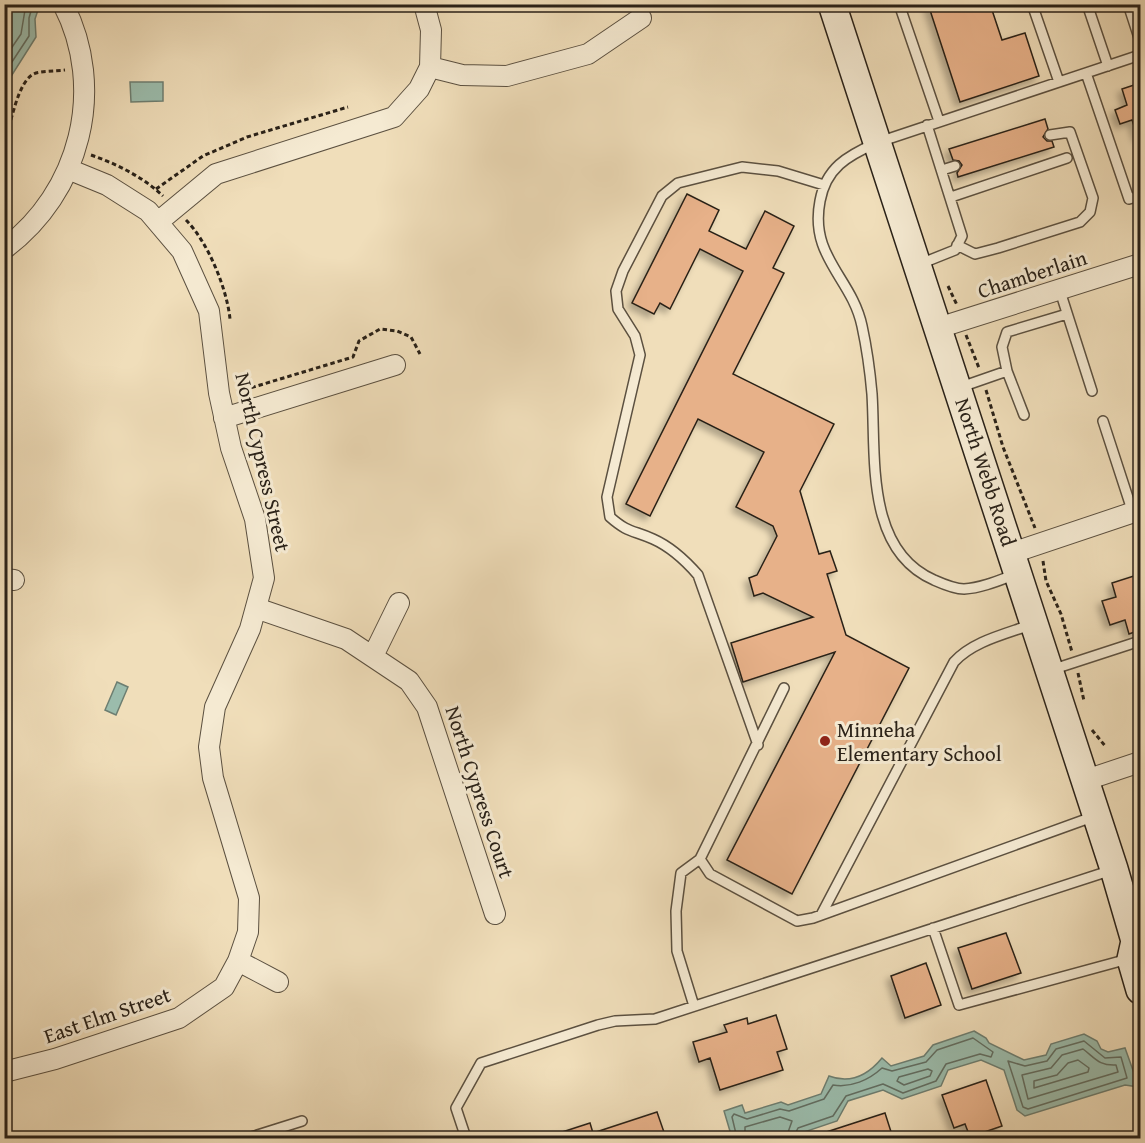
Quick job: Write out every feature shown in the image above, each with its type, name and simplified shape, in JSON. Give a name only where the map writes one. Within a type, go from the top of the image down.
[{"type":"main road","name":"North Webb Road","points":[[832,4],[1114,869],[1137,946],[1140,990]]},
{"type":"street","points":[[158,222],[216,174],[394,117],[418,89],[430,67],[431,30],[424,4]]},
{"type":"street","points":[[4,249],[27,232],[62,186],[80,136],[84,99],[83,68],[66,11]]},
{"type":"street","points":[[430,67],[462,75],[507,76],[588,54],[641,18]]},
{"type":"street","name":"North Cypress Street","points":[[68,169],[107,185],[148,211],[182,251],[209,311],[224,418],[231,447],[255,519],[264,578],[250,629],[215,707],[209,747],[213,778],[249,898],[248,932],[238,961]]},
{"type":"street","name":"Chamberlain","points":[[939,328],[1140,264]]},
{"type":"street","points":[[224,418],[395,365]]},
{"type":"street","points":[[1016,563],[1137,511]]},
{"type":"street","points":[[373,656],[399,603]]},
{"type":"street","name":"North Cypress Court","points":[[256,608],[346,639],[409,681],[427,707],[495,914]]},
{"type":"street","points":[[1086,780],[1140,762]]},
{"type":"street","points":[[238,961],[278,982]]},
{"type":"street","name":"East Elm Street","points":[[4,1072],[55,1059],[179,1018],[224,987],[238,961]]},
{"type":"lane","points":[[899,4],[939,121]]},
{"type":"lane","points":[[1032,4],[1059,82]]},
{"type":"lane","points":[[1087,4],[1108,66]]},
{"type":"lane","points":[[1128,4],[1140,41]]},
{"type":"lane","points":[[1016,563],[978,587],[963,589],[944,585],[913,570],[901,558],[893,544],[885,525],[877,486],[872,391],[861,322],[853,299],[832,270],[819,233],[818,216],[824,186],[829,172],[840,162],[876,143],[1140,55]]},
{"type":"lane","points":[[1086,73],[1130,199],[1140,196]]},
{"type":"lane","points":[[917,266],[955,250],[962,236],[927,125]]},
{"type":"lane","points":[[957,245],[975,254],[1080,222],[1090,212],[1093,198],[1070,132],[1050,135]]},
{"type":"lane","points":[[951,197],[1067,158]]},
{"type":"lane","points":[[942,170],[955,166]]},
{"type":"lane","points":[[758,745],[698,575],[681,555],[652,539],[626,531],[610,517],[607,497],[640,355],[635,336],[618,309],[616,291],[623,271],[662,196],[678,183],[742,167],[778,171],[824,186]]},
{"type":"lane","points":[[1060,291],[1092,392]]},
{"type":"lane","points":[[1024,415],[1007,371],[1002,347],[1007,332],[1067,314]]},
{"type":"lane","points":[[958,388],[1007,371]]},
{"type":"lane","points":[[1103,421],[1137,511]]},
{"type":"lane","points":[[821,915],[954,662],[962,653],[974,647],[1035,624]]},
{"type":"lane","points":[[1050,670],[1140,641]]},
{"type":"lane","points":[[694,1006],[677,951],[676,911],[681,873],[700,859],[784,688]]},
{"type":"lane","points":[[700,859],[710,874],[797,921],[821,915],[1097,815]]},
{"type":"lane","points":[[466,1138],[456,1108],[481,1063],[589,1027],[615,1021],[655,1019],[1114,869]]},
{"type":"lane","points":[[933,928],[959,1005],[1137,946]]},
{"type":"lane","points":[[248,1138],[302,1121]]},
{"type":"path","points":[[4,141],[27,78],[35,73],[83,68]]},
{"type":"path","points":[[156,189],[203,156],[247,137],[348,107]]},
{"type":"path","points":[[4,162],[9,186],[4,212]]},
{"type":"path","points":[[237,392],[353,357],[359,341],[380,328],[397,331],[411,337],[420,354]]},
{"type":"path","points":[[965,335],[980,370]]},
{"type":"path","points":[[985,388],[1003,447],[1037,532]]},
{"type":"water","points":[[5,4],[39,7],[35,19],[36,37],[5,86]]},
{"type":"water","points":[[130,82],[163,82],[163,101],[131,102]]},
{"type":"water","points":[[117,682],[128,687],[116,715],[105,710]]},
{"type":"water","points":[[974,1031],[986,1038],[989,1043],[1024,1060],[1046,1055],[1051,1044],[1084,1034],[1097,1041],[1101,1049],[1108,1052],[1125,1048],[1139,1087],[1125,1085],[1025,1116],[1017,1110],[1004,1070],[981,1060],[948,1070],[941,1086],[902,1099],[883,1090],[848,1101],[837,1121],[801,1133],[798,1138],[732,1138],[724,1111],[742,1105],[745,1113],[781,1102],[788,1105],[821,1094],[829,1076],[844,1079],[858,1076],[871,1069],[882,1058],[891,1066],[924,1056],[933,1045]]},
{"type":"building","points":[[928,4],[990,4],[1002,40],[1025,33],[1039,76],[960,102]]},
{"type":"building","points":[[1140,83],[1140,137],[1138,138],[1132,120],[1120,124],[1115,110],[1127,105],[1122,89]]},
{"type":"building","points":[[1045,119],[1048,129],[1043,137],[1047,141],[1052,141],[1054,147],[958,177],[957,173],[962,165],[959,161],[953,160],[949,149]]},
{"type":"building","points":[[687,194],[719,210],[709,231],[746,249],[765,211],[794,226],[773,268],[784,273],[733,374],[834,424],[800,491],[819,554],[830,551],[837,571],[827,574],[846,635],[909,668],[792,894],[727,860],[835,652],[743,682],[731,643],[813,617],[763,593],[754,596],[749,578],[757,575],[777,536],[773,526],[736,507],[764,452],[698,419],[650,516],[626,504],[743,271],[700,249],[670,309],[660,303],[654,314],[632,303]]},
{"type":"building","points":[[1140,574],[1140,630],[1129,634],[1125,620],[1110,625],[1102,601],[1116,597],[1112,583]]},
{"type":"building","points":[[1006,933],[1021,973],[972,989],[958,948]]},
{"type":"building","points":[[926,963],[941,1005],[905,1018],[891,976]]},
{"type":"building","points":[[776,1015],[787,1049],[777,1052],[783,1070],[720,1090],[710,1058],[699,1062],[693,1042],[727,1032],[724,1025],[747,1018],[748,1024]]},
{"type":"building","points":[[986,1080],[1002,1126],[970,1137],[965,1124],[954,1128],[942,1095]]},
{"type":"building","points":[[657,1112],[666,1138],[551,1138],[550,1136],[590,1123],[593,1133]]},
{"type":"building","points":[[885,1113],[893,1138],[815,1138],[814,1136]]},
{"type":"place","name":"Minneha Elementary School","points":[[825,741]]}]
